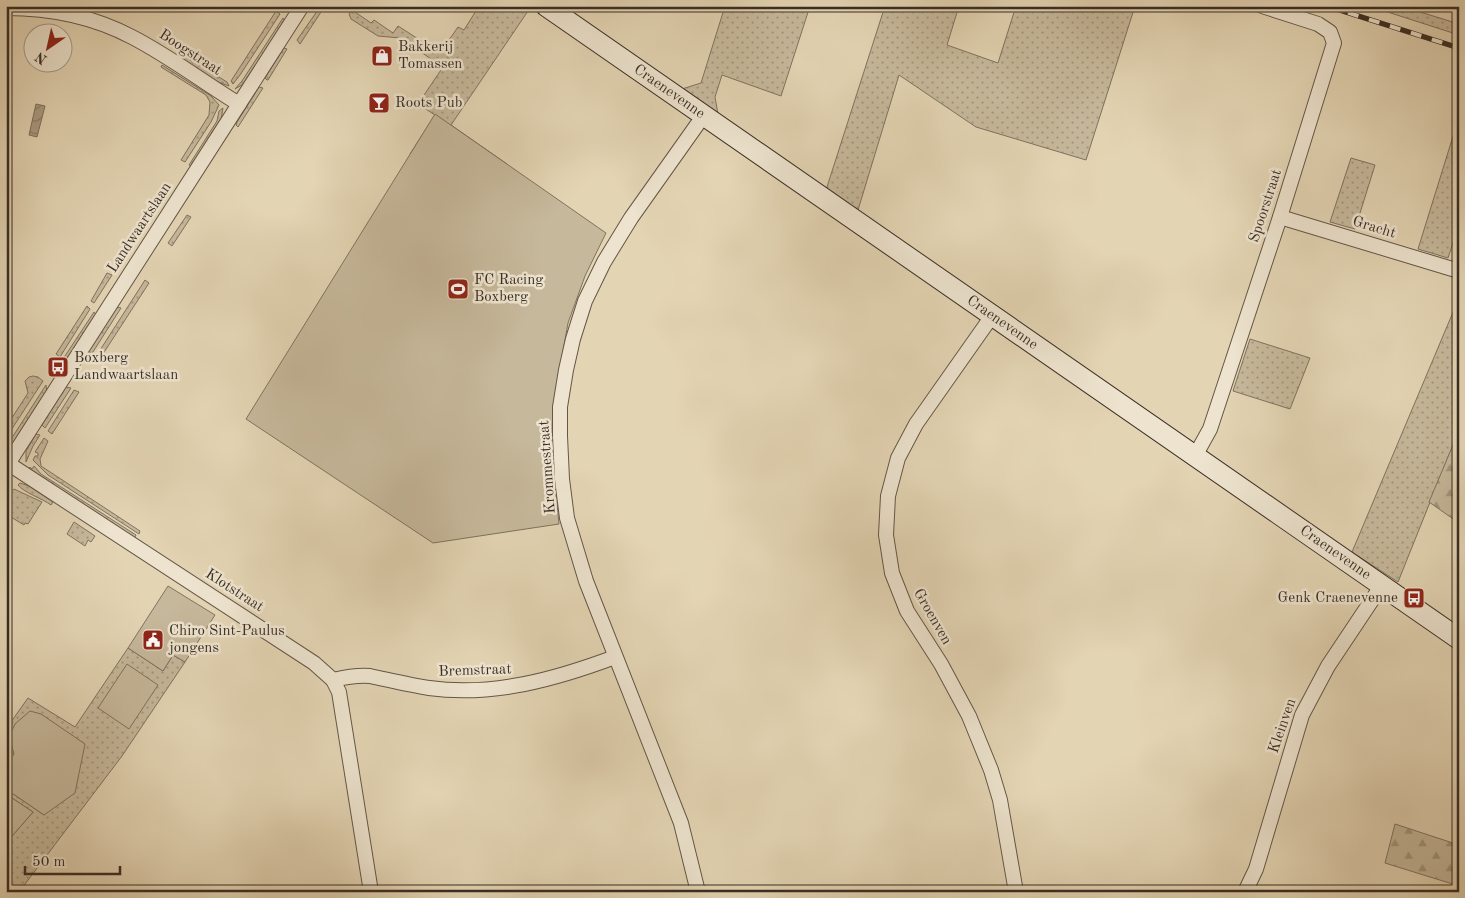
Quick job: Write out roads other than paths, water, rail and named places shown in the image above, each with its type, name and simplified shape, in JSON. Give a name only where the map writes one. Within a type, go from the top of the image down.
[{"type":"street","name":"Landwaartslaan","points":[[7,465],[302,6]]},
{"type":"street","name":"Craenevenne","points":[[546,6],[1459,639]]},
{"type":"street","name":"Spoorstraat","points":[[1195,456],[1210,429],[1280,217],[1334,43],[1330,32],[1318,24],[1262,6]]},
{"type":"street","name":"Boogstraat","points":[[6,8],[23,8],[61,13],[91,20],[116,30],[146,44],[239,104]]},
{"type":"street","name":"Krommestraat","points":[[698,892],[681,823],[586,581],[567,518],[562,479],[560,406],[573,339],[585,301],[604,262],[631,218],[704,115]]},
{"type":"street","name":"Gracht","points":[[1280,217],[1459,271]]},
{"type":"street","name":"Groenven","points":[[992,316],[916,424],[898,458],[888,496],[886,536],[892,572],[907,611],[969,716],[991,770],[1000,800],[1016,892]]},
{"type":"street","name":"Klotstraat","points":[[7,465],[314,662],[333,680],[339,692],[371,892]]},
{"type":"street","name":"Kleinven","points":[[1245,892],[1256,869],[1302,715],[1328,666],[1382,585]]},
{"type":"street","name":"Bremstraat","points":[[333,680],[353,675],[370,676],[430,688],[459,690],[506,688],[550,679],[615,657]]},
{"type":"water","points":[[36,104],[45,106],[37,137],[29,135]]},
{"type":"railway","points":[[1327,6],[1459,48]]},
{"type":"place","name":"Bakkerij Tomassen","points":[[382,56]]},
{"type":"place","name":"Roots Pub","points":[[379,103]]},
{"type":"place","name":"FC Racing Boxberg","points":[[458,289]]},
{"type":"place","name":"Boxberg Landwaartslaan","points":[[58,367]]},
{"type":"place","name":"Genk Craenevenne","points":[[1414,598]]},
{"type":"place","name":"Chiro Sint-Paulus jongens","points":[[153,640]]}]
